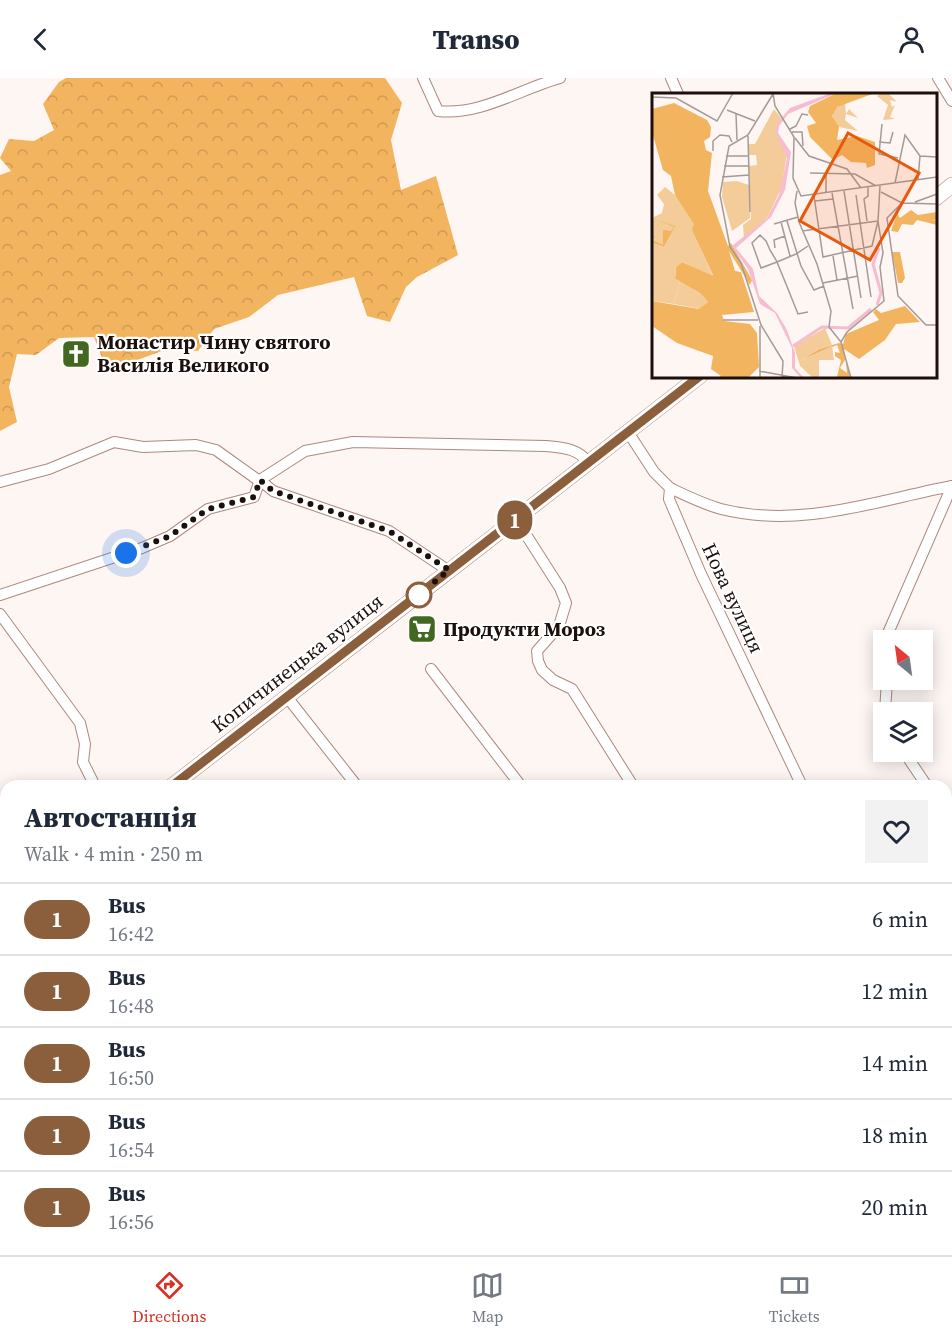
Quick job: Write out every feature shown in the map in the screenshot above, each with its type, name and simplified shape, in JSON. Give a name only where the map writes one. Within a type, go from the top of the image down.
[{"type":"main road","points":[[937,197],[952,185]]},
{"type":"main road","name":"Копичинецька вулиця","points":[[184,780],[449,570],[697,378]]},
{"type":"street","points":[[423,78],[438,111],[455,113],[504,99],[560,78]]},
{"type":"street","points":[[671,78],[678,93]]},
{"type":"street","points":[[938,78],[952,101]]},
{"type":"street","name":"Нова вулиця","points":[[628,432],[654,472],[670,488],[669,500],[701,573],[799,780]]},
{"type":"street","points":[[0,482],[49,469],[114,442],[143,447],[196,445],[216,450],[273,491],[389,531],[449,570]]},
{"type":"street","points":[[0,595],[142,548],[170,536],[208,509],[254,497],[260,480],[305,451],[353,442],[546,446],[580,452],[588,462]]},
{"type":"street","points":[[670,488],[722,509],[776,517],[835,512],[952,486]]},
{"type":"street","points":[[889,630],[952,486]]},
{"type":"street","points":[[516,519],[560,588],[566,603],[560,626],[537,651],[539,666],[549,678],[572,689],[629,780]]},
{"type":"street","points":[[0,614],[80,723],[85,744],[83,762],[92,780]]},
{"type":"street","points":[[431,669],[515,780]]},
{"type":"street","points":[[287,697],[352,780]]},
{"type":"street","points":[[911,762],[923,780]]},
{"type":"green space","points":[[66,78],[385,78],[402,103],[391,140],[401,190],[436,176],[458,255],[417,277],[406,287],[390,322],[367,316],[354,277],[278,295],[249,317],[214,329],[198,351],[167,349],[132,362],[104,363],[94,337],[59,338],[36,355],[17,354],[9,387],[17,422],[0,431],[0,175],[11,171],[0,158],[9,139],[34,141],[54,130],[43,104],[59,82]]},
{"type":"bus line","name":"1","points":[[180,780],[697,378]]},
{"type":"place","name":"Монастир Чину святого Василія Великого","points":[[76,354]]},
{"type":"place","name":"Продукти Мороз","points":[[422,629]]},
{"type":"route","points":[[126,553],[170,536],[208,509],[254,497],[260,480],[273,491],[389,531],[449,570],[419,595]]}]
